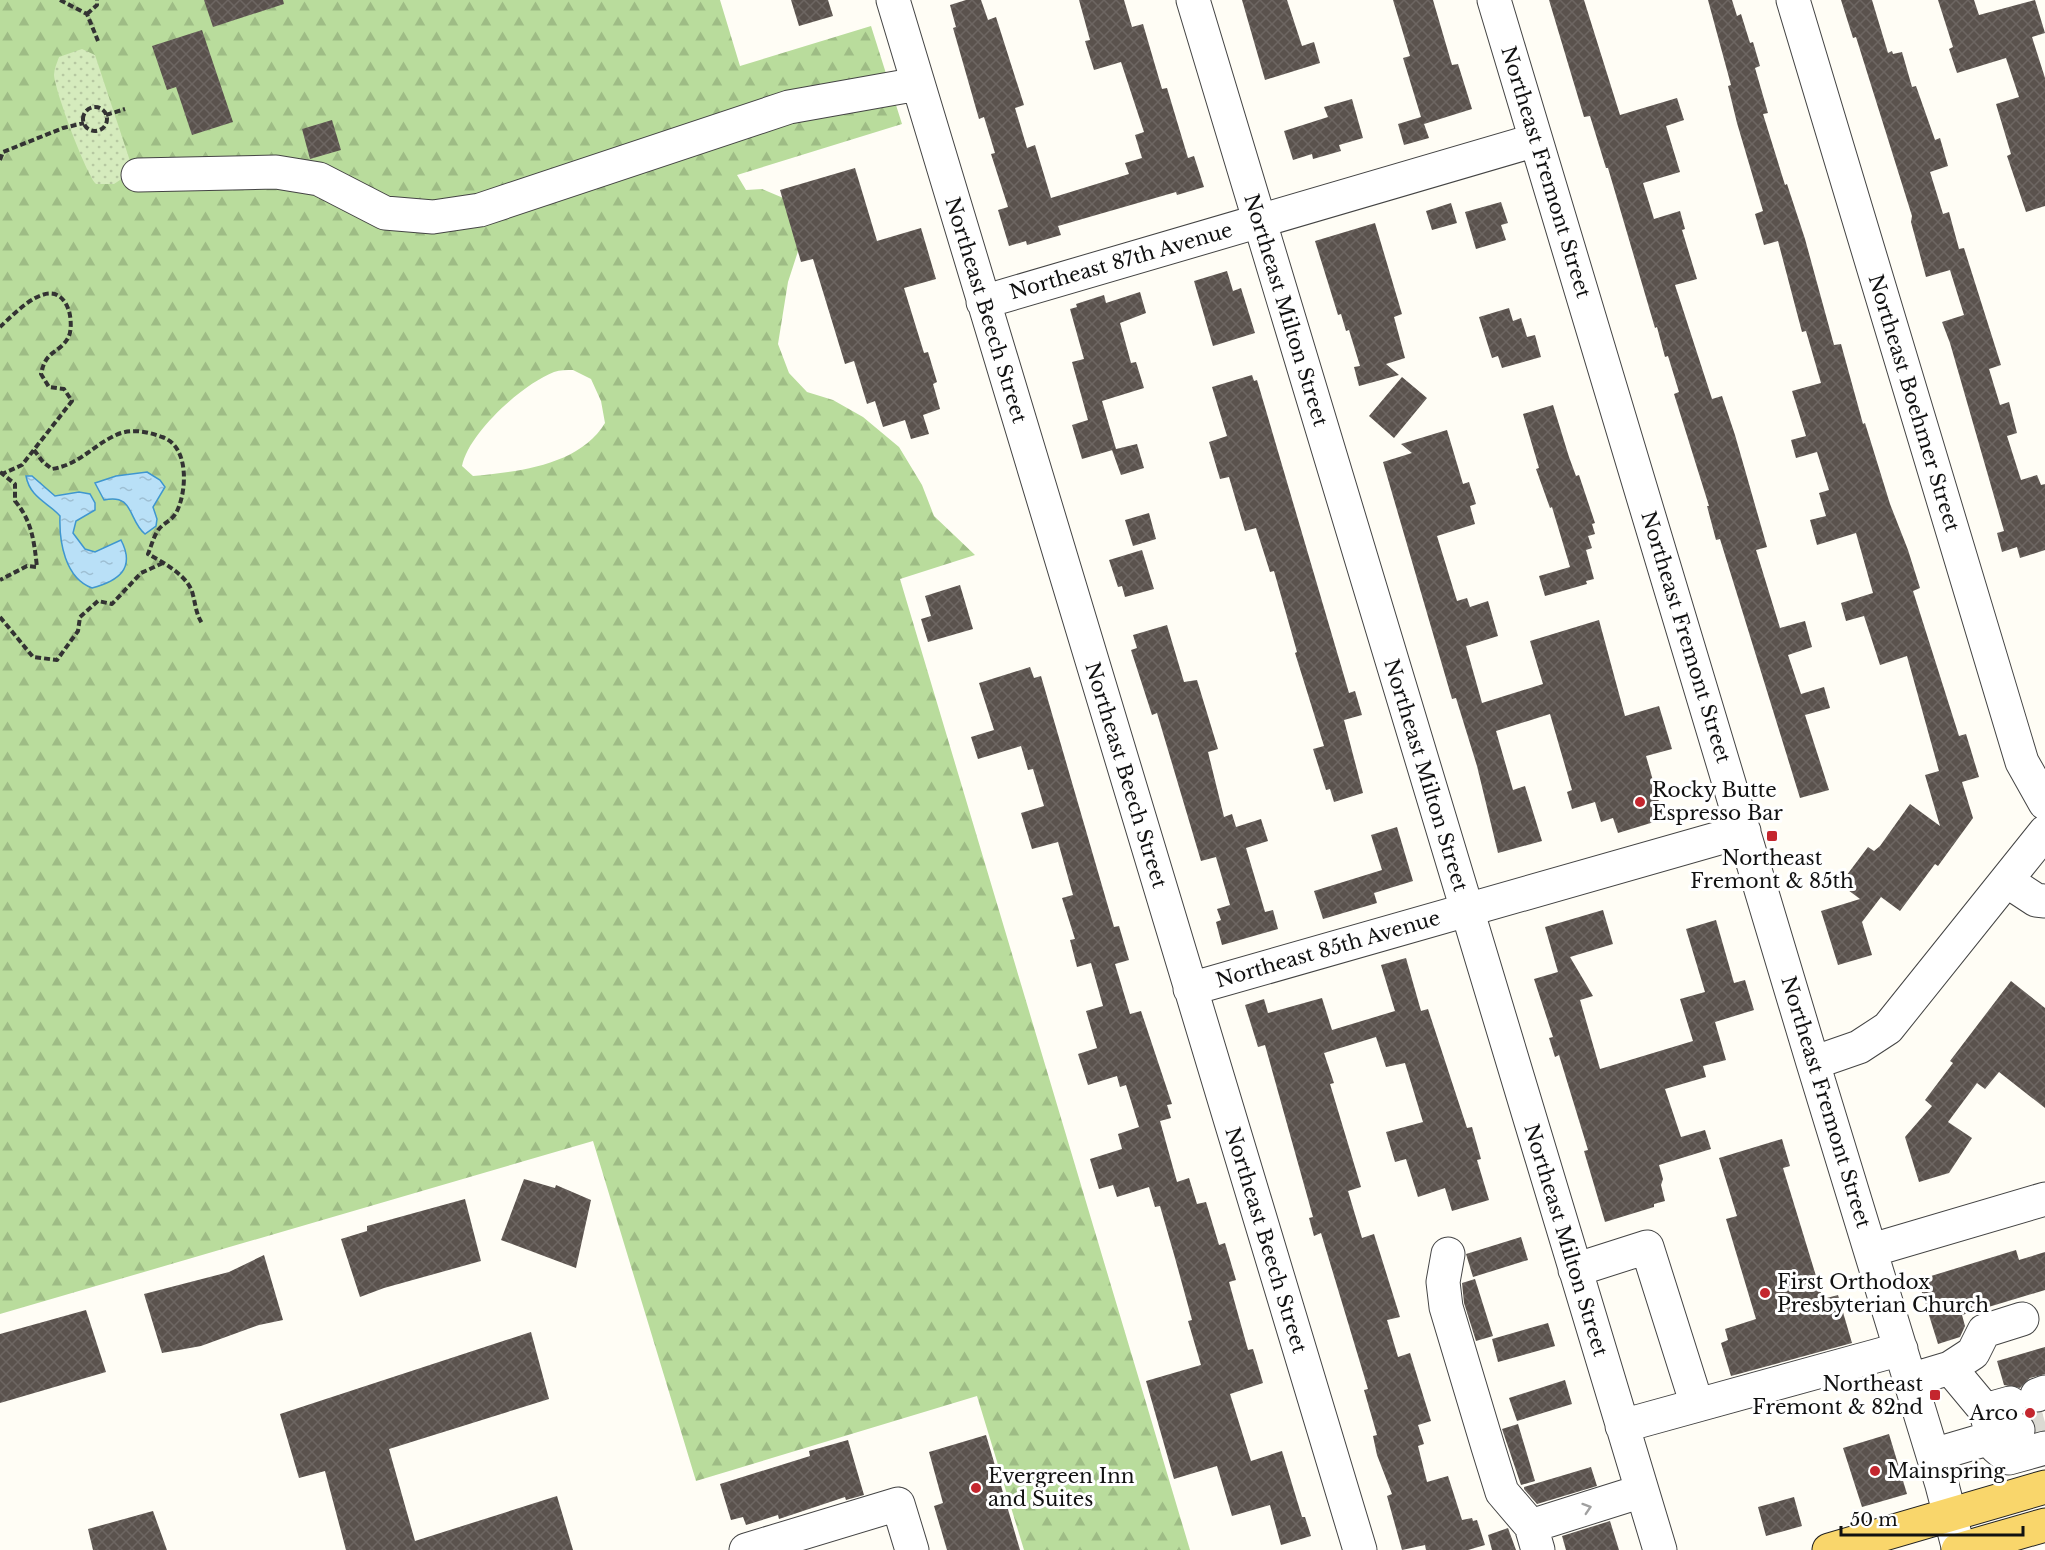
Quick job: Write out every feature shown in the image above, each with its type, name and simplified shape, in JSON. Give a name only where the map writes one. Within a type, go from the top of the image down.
[{"type":"main road","points":[[1829,1550],[2045,1487]]},
{"type":"main road","points":[[1959,1550],[2038,1535]]},
{"type":"street","name":"Northeast Beech Street","points":[[893,0],[1360,1550]]},
{"type":"street","name":"Northeast Milton Street","points":[[1193,0],[1660,1550]]},
{"type":"street","name":"Northeast Fremont Street","points":[[1494,0],[1812,1063],[1872,1250],[1959,1550]]},
{"type":"street","name":"Northeast Boehmer Street","points":[[1793,0],[2022,762],[2045,803]]},
{"type":"street","points":[[138,175],[276,172],[319,179],[385,213],[434,217],[480,210],[789,107],[918,84]]},
{"type":"street","name":"Northeast 87th Avenue","points":[[983,302],[1536,140]]},
{"type":"street","name":"Northeast 85th Avenue","points":[[1190,989],[1744,831]]},
{"type":"street","points":[[1812,1063],[1859,1047],[1888,1028],[2045,832]]},
{"type":"street","points":[[2007,881],[2036,900],[2045,901]]},
{"type":"street","points":[[1872,1250],[2045,1199]]},
{"type":"street","points":[[1575,1270],[1647,1247],[1697,1406]]},
{"type":"street","points":[[1448,1254],[1443,1282],[1446,1307],[1488,1448],[1502,1492],[1535,1538],[1642,1491]]},
{"type":"street","points":[[1911,1380],[1950,1368],[1973,1353],[1984,1331],[2022,1319]]},
{"type":"street","points":[[1622,1426],[1901,1349]]},
{"type":"street","points":[[1950,1368],[2015,1411]]},
{"type":"street","points":[[2015,1411],[1996,1447],[2009,1458],[2045,1448]]},
{"type":"street","points":[[1933,1455],[2015,1411]]},
{"type":"street","points":[[746,1550],[898,1504],[912,1550]]},
{"type":"path","points":[[60,0],[87,14],[98,41]]},
{"type":"path","points":[[87,14],[97,5],[97,0]]},
{"type":"path","points":[[84,123],[86,112],[93,108],[101,109],[106,115]]},
{"type":"path","points":[[106,115],[124,109]]},
{"type":"path","points":[[84,123],[90,130],[97,131],[104,126],[106,115]]},
{"type":"path","points":[[0,160],[3,152],[63,128],[84,123]]},
{"type":"path","points":[[0,327],[30,300],[46,295],[57,295],[66,302],[71,319],[69,338],[44,360],[41,374],[49,387],[64,389],[72,401],[21,465],[1,473]]},
{"type":"path","points":[[34,450],[52,469],[70,466],[103,442],[124,432],[146,431],[168,439],[185,465],[182,500],[175,516],[158,529],[148,554],[179,574],[193,593],[193,607],[203,625]]},
{"type":"path","points":[[0,580],[27,566],[37,567],[33,532],[24,512],[15,501],[15,484],[1,473]]},
{"type":"path","points":[[0,617],[33,657],[57,660],[78,631],[80,617],[98,601],[112,604],[141,573],[163,562]]},
{"type":"green space","points":[[0,0],[720,0],[740,66],[871,26],[902,124],[737,175],[746,190],[762,189],[788,200],[801,242],[788,282],[778,344],[789,373],[807,392],[833,400],[863,417],[899,447],[922,485],[934,516],[975,555],[900,579],[1190,1550],[1024,1550],[977,1396],[696,1481],[593,1141],[0,1314]],"holes":[[[561,370],[573,370],[591,379],[601,401],[605,423],[594,437],[580,448],[546,464],[509,472],[473,476],[462,466],[467,453],[486,424],[513,398],[541,378]]]},
{"type":"green space","points":[[82,49],[95,55],[130,161],[129,174],[114,184],[96,184],[91,177],[72,132],[56,84],[54,73],[59,57]]},
{"type":"water","points":[[147,472],[160,480],[165,487],[153,507],[157,519],[156,526],[145,534],[126,504],[121,500],[104,500],[95,483],[116,476]]},
{"type":"water","points":[[26,476],[32,476],[55,496],[79,492],[90,494],[95,503],[95,510],[76,521],[73,533],[85,549],[95,552],[121,540],[126,559],[122,572],[117,577],[92,588],[75,576],[63,548],[60,516],[31,490]]},
{"type":"building","points":[[204,0],[283,0],[284,4],[213,27]]},
{"type":"building","points":[[791,0],[828,0],[833,16],[799,26]]},
{"type":"building","points":[[966,0],[981,0],[988,20],[996,17],[1024,105],[1015,108],[1027,148],[1035,145],[1051,198],[1129,174],[1125,163],[1142,158],[1135,135],[1144,132],[1121,62],[1094,70],[1085,41],[1090,40],[1079,0],[1124,0],[1132,27],[1143,24],[1162,89],[1167,88],[1188,158],[1194,156],[1204,187],[1177,195],[1176,192],[1058,226],[1061,235],[1027,245],[1026,241],[1009,246],[998,210],[1008,207],[991,154],[995,153],[984,117],[979,119],[953,28],[956,27],[950,5]]},
{"type":"building","points":[[1242,0],[1287,0],[1302,46],[1314,42],[1320,63],[1265,80]]},
{"type":"building","points":[[1393,0],[1433,0],[1452,65],[1458,64],[1472,109],[1424,124],[1429,138],[1404,145],[1398,124],[1421,117],[1403,58],[1410,56]]},
{"type":"building","points":[[1549,0],[1584,0],[1620,115],[1677,98],[1684,120],[1666,126],[1680,172],[1643,183],[1654,219],[1680,211],[1685,229],[1682,230],[1697,279],[1675,285],[1712,399],[1722,396],[1735,435],[1767,547],[1756,550],[1780,628],[1805,621],[1812,647],[1788,655],[1801,694],[1824,687],[1830,708],[1805,715],[1829,790],[1800,798],[1720,539],[1716,540],[1707,506],[1709,506],[1674,394],[1679,392],[1668,356],[1665,357],[1657,327],[1655,328],[1608,168],[1606,168],[1590,116],[1584,117]]},
{"type":"building","points":[[1708,0],[1732,0],[1737,16],[1741,14],[1750,43],[1753,42],[1760,66],[1755,68],[1768,113],[1763,114],[1805,239],[1834,345],[1841,344],[1863,424],[1865,423],[1890,504],[1920,588],[1913,591],[1959,736],[1966,734],[1979,777],[1962,782],[1973,818],[1938,866],[1935,864],[1900,911],[1881,897],[1862,922],[1872,955],[1838,965],[1821,911],[1860,899],[1840,884],[1868,847],[1874,851],[1880,846],[1910,804],[1940,826],[1925,775],[1939,771],[1907,656],[1880,665],[1864,616],[1846,621],[1841,603],[1873,593],[1856,533],[1817,545],[1810,520],[1826,516],[1819,493],[1829,490],[1817,452],[1796,458],[1791,440],[1806,436],[1792,391],[1821,383],[1806,331],[1802,332],[1778,241],[1764,245],[1755,214],[1763,211],[1737,123],[1728,86],[1731,85]]},
{"type":"building","points":[[1841,0],[1872,0],[1888,53],[1902,52],[1912,87],[1916,86],[1935,140],[1940,138],[1948,166],[1930,172],[1943,214],[1949,212],[1959,249],[1964,248],[2001,365],[1989,369],[2000,405],[2009,402],[2017,433],[2007,436],[2021,480],[2037,475],[2041,485],[2045,484],[2045,550],[2020,558],[2017,547],[2002,552],[1997,533],[2004,531],[1942,322],[1964,315],[1950,270],[1926,277],[1911,222],[1912,216],[1856,37],[1853,38]]},
{"type":"building","points":[[1938,0],[1974,0],[1979,15],[2035,0],[2045,33],[2032,37],[2045,78],[2045,206],[2026,212],[2007,156],[2011,154],[1996,104],[2019,97],[2006,58],[1957,73],[1949,49],[1953,47]]},
{"type":"building","points":[[202,30],[233,122],[192,135],[176,87],[167,90],[152,46]]},
{"type":"building","points":[[1352,99],[1363,138],[1339,145],[1341,151],[1313,159],[1312,154],[1293,160],[1284,131],[1328,117],[1324,107]]},
{"type":"building","points":[[332,120],[341,150],[310,159],[302,129]]},
{"type":"building","points":[[855,168],[877,241],[921,228],[936,279],[904,288],[924,353],[928,352],[937,382],[933,384],[940,409],[923,415],[929,434],[911,439],[905,420],[883,427],[875,401],[867,404],[854,361],[845,364],[813,259],[801,262],[780,190]]},
{"type":"building","points":[[1501,202],[1508,223],[1501,225],[1506,240],[1476,249],[1465,212]]},
{"type":"building","points":[[1451,203],[1457,223],[1432,230],[1426,211]]},
{"type":"building","points":[[1375,223],[1402,314],[1394,317],[1405,358],[1386,364],[1399,375],[1359,386],[1354,367],[1360,366],[1349,330],[1346,331],[1341,314],[1338,315],[1315,241]]},
{"type":"building","points":[[1227,271],[1233,291],[1241,288],[1255,333],[1213,346],[1194,281]]},
{"type":"building","points":[[1140,292],[1146,313],[1120,323],[1131,363],[1136,362],[1144,388],[1102,401],[1116,449],[1082,459],[1072,425],[1088,420],[1072,362],[1084,359],[1070,309],[1077,307],[1076,304],[1104,295],[1106,303]]},
{"type":"building","points":[[1509,308],[1513,321],[1521,318],[1527,337],[1535,335],[1541,357],[1502,368],[1498,356],[1492,358],[1479,317]]},
{"type":"building","points":[[1252,375],[1254,381],[1257,380],[1349,693],[1355,691],[1362,715],[1344,720],[1363,793],[1334,802],[1330,789],[1326,790],[1313,749],[1324,746],[1295,653],[1297,652],[1274,571],[1270,572],[1256,528],[1245,531],[1229,477],[1220,479],[1209,442],[1227,436],[1212,387]]},
{"type":"building","points":[[1402,377],[1427,398],[1394,438],[1369,416]]},
{"type":"building","points":[[1553,405],[1569,457],[1576,476],[1579,475],[1595,523],[1592,524],[1595,534],[1588,536],[1592,548],[1586,550],[1594,579],[1586,581],[1587,584],[1545,596],[1539,576],[1570,567],[1552,507],[1550,508],[1536,469],[1539,468],[1523,414]]},
{"type":"building","points":[[1447,430],[1463,484],[1469,482],[1476,504],[1470,506],[1475,524],[1437,536],[1457,601],[1467,598],[1470,607],[1488,601],[1498,636],[1466,646],[1482,703],[1543,684],[1530,641],[1599,620],[1625,716],[1659,706],[1672,749],[1646,756],[1664,819],[1618,833],[1613,818],[1601,822],[1595,802],[1572,809],[1567,792],[1572,790],[1550,714],[1496,731],[1513,790],[1525,786],[1542,841],[1498,853],[1477,766],[1456,698],[1452,699],[1383,462],[1412,453],[1401,444]]},
{"type":"building","points":[[1137,444],[1144,468],[1121,475],[1112,450]]},
{"type":"building","points":[[1149,513],[1156,539],[1133,546],[1125,520]]},
{"type":"building","points":[[1142,550],[1154,589],[1125,597],[1122,586],[1118,587],[1109,560]]},
{"type":"building","points":[[960,585],[973,629],[928,642],[921,619],[931,616],[925,596]]},
{"type":"building","points":[[1167,625],[1184,682],[1197,680],[1218,749],[1208,752],[1224,817],[1232,814],[1236,827],[1261,819],[1268,841],[1246,848],[1265,912],[1273,910],[1278,929],[1222,945],[1216,922],[1221,920],[1217,909],[1230,905],[1216,857],[1201,861],[1157,713],[1152,715],[1131,650],[1137,648],[1133,635]]},
{"type":"building","points":[[1030,667],[1034,678],[1041,676],[1114,927],[1119,926],[1129,960],[1115,964],[1130,1014],[1141,1011],[1172,1104],[1167,1105],[1171,1118],[1160,1121],[1177,1182],[1189,1178],[1197,1204],[1206,1202],[1219,1245],[1225,1243],[1236,1280],[1229,1282],[1248,1350],[1253,1349],[1263,1383],[1230,1394],[1251,1461],[1282,1451],[1302,1517],[1305,1517],[1311,1536],[1281,1545],[1270,1505],[1232,1516],[1217,1466],[1174,1479],[1146,1381],[1201,1365],[1188,1321],[1192,1320],[1160,1206],[1155,1207],[1149,1187],[1117,1197],[1113,1185],[1099,1189],[1090,1159],[1122,1149],[1118,1134],[1139,1127],[1126,1085],[1120,1087],[1117,1076],[1088,1085],[1078,1054],[1097,1048],[1086,1011],[1103,1006],[1091,963],[1077,967],[1070,940],[1075,939],[1062,898],[1073,895],[1058,842],[1032,849],[1021,813],[1044,806],[1033,769],[1028,770],[1021,746],[978,759],[971,737],[994,730],[979,683]]},
{"type":"building","points":[[1397,827],[1413,881],[1374,893],[1377,903],[1323,919],[1314,891],[1382,870],[1371,835]]},
{"type":"building","points":[[1603,910],[1613,944],[1570,957],[1593,996],[1580,1000],[1600,1069],[1693,1041],[1680,999],[1705,992],[1686,929],[1716,920],[1734,983],[1745,980],[1754,1010],[1715,1022],[1726,1060],[1703,1066],[1706,1077],[1665,1089],[1681,1137],[1705,1130],[1711,1149],[1659,1165],[1665,1201],[1654,1204],[1654,1207],[1605,1222],[1584,1151],[1588,1150],[1559,1055],[1555,1057],[1549,1038],[1553,1037],[1534,979],[1558,972],[1545,927]]},
{"type":"building","points":[[1406,958],[1421,1011],[1428,1009],[1467,1128],[1472,1127],[1481,1159],[1477,1160],[1489,1200],[1452,1211],[1445,1188],[1418,1197],[1406,1159],[1395,1162],[1386,1132],[1423,1122],[1405,1063],[1386,1067],[1376,1037],[1324,1053],[1334,1083],[1330,1084],[1361,1187],[1348,1191],[1362,1238],[1374,1234],[1400,1317],[1387,1320],[1398,1357],[1410,1353],[1431,1421],[1418,1425],[1424,1444],[1418,1446],[1427,1482],[1448,1476],[1462,1520],[1472,1518],[1473,1521],[1477,1520],[1485,1545],[1468,1550],[1426,1550],[1425,1545],[1402,1550],[1387,1496],[1392,1494],[1377,1455],[1373,1436],[1377,1435],[1364,1390],[1368,1389],[1321,1233],[1314,1236],[1309,1218],[1313,1217],[1265,1045],[1258,1047],[1245,1005],[1264,999],[1268,1013],[1322,998],[1332,1030],[1395,1011],[1381,965]]},
{"type":"building","points":[[2011,981],[2045,1008],[2045,1108],[1999,1072],[1985,1089],[1977,1083],[1948,1122],[1972,1138],[1949,1173],[1919,1182],[1905,1137],[1932,1106],[1925,1100],[1953,1063],[1950,1061]]},
{"type":"building","name":"First Orthodox Presbyterian Church","points":[[1782,1139],[1790,1166],[1783,1168],[1823,1299],[1838,1295],[1852,1343],[1731,1376],[1721,1343],[1728,1340],[1725,1329],[1756,1319],[1726,1219],[1737,1216],[1719,1158]]},
{"type":"building","points":[[524,1179],[555,1188],[556,1185],[591,1200],[576,1268],[501,1240]]},
{"type":"building","points":[[465,1199],[481,1261],[360,1297],[341,1239],[367,1231],[367,1226]]},
{"type":"building","points":[[1521,1237],[1528,1260],[1473,1277],[1466,1254]]},
{"type":"building","points":[[2016,1250],[2019,1260],[2045,1252],[2045,1290],[1962,1315],[1965,1326],[1960,1337],[1938,1344],[1918,1280]]},
{"type":"building","points":[[264,1255],[283,1320],[259,1325],[201,1346],[162,1353],[144,1294],[229,1272]]},
{"type":"building","points":[[1475,1279],[1493,1336],[1476,1341],[1464,1303],[1462,1283]]},
{"type":"building","points":[[86,1310],[106,1372],[0,1403],[0,1334]]},
{"type":"building","points":[[1548,1323],[1555,1346],[1498,1362],[1492,1339]]},
{"type":"building","points":[[531,1332],[549,1399],[389,1449],[415,1541],[557,1496],[573,1550],[346,1550],[325,1471],[299,1478],[280,1414]]},
{"type":"building","points":[[2045,1347],[2045,1374],[2030,1378],[2020,1388],[2004,1385],[1997,1361]]},
{"type":"building","points":[[1565,1380],[1572,1404],[1517,1421],[1509,1398]]},
{"type":"building","points":[[2027,1410],[2042,1413],[2045,1430],[2036,1431],[2031,1417],[2025,1413]]},
{"type":"building","points":[[1518,1424],[1535,1481],[1521,1485],[1502,1429]]},
{"type":"building","name":"Mainspring","points":[[1889,1434],[1907,1494],[1862,1507],[1843,1448]]},
{"type":"building","name":"Evergreen Inn and Suites","points":[[986,1435],[1020,1550],[947,1550],[934,1506],[943,1503],[929,1452]]},
{"type":"building","points":[[848,1440],[864,1495],[846,1500],[845,1497],[779,1519],[778,1515],[746,1525],[743,1517],[731,1520],[720,1484],[810,1456],[809,1451]]},
{"type":"building","points":[[1591,1467],[1597,1486],[1537,1504],[1524,1489],[1524,1487]]},
{"type":"building","points":[[1794,1497],[1802,1526],[1766,1536],[1758,1507]]},
{"type":"building","points":[[153,1511],[167,1550],[93,1550],[88,1529]]},
{"type":"building","points":[[1610,1521],[1619,1550],[1566,1550],[1562,1536]]},
{"type":"building","points":[[1508,1528],[1516,1550],[1492,1550],[1488,1535]]},
{"type":"tunnel","points":[[2018,1430],[2045,1422]]},
{"type":"place","name":"Rocky Butte Espresso Bar","points":[[1640,802]]},
{"type":"place","name":"Northeast Fremont & 85th","points":[[1772,836]]},
{"type":"place","name":"First Orthodox Presbyterian Church","points":[[1765,1293]]},
{"type":"place","name":"Northeast Fremont & 82nd","points":[[1935,1395]]},
{"type":"place","name":"Arco","points":[[2030,1413]]},
{"type":"place","name":"Mainspring","points":[[1875,1471]]},
{"type":"place","name":"Evergreen Inn and Suites","points":[[976,1488]]}]
